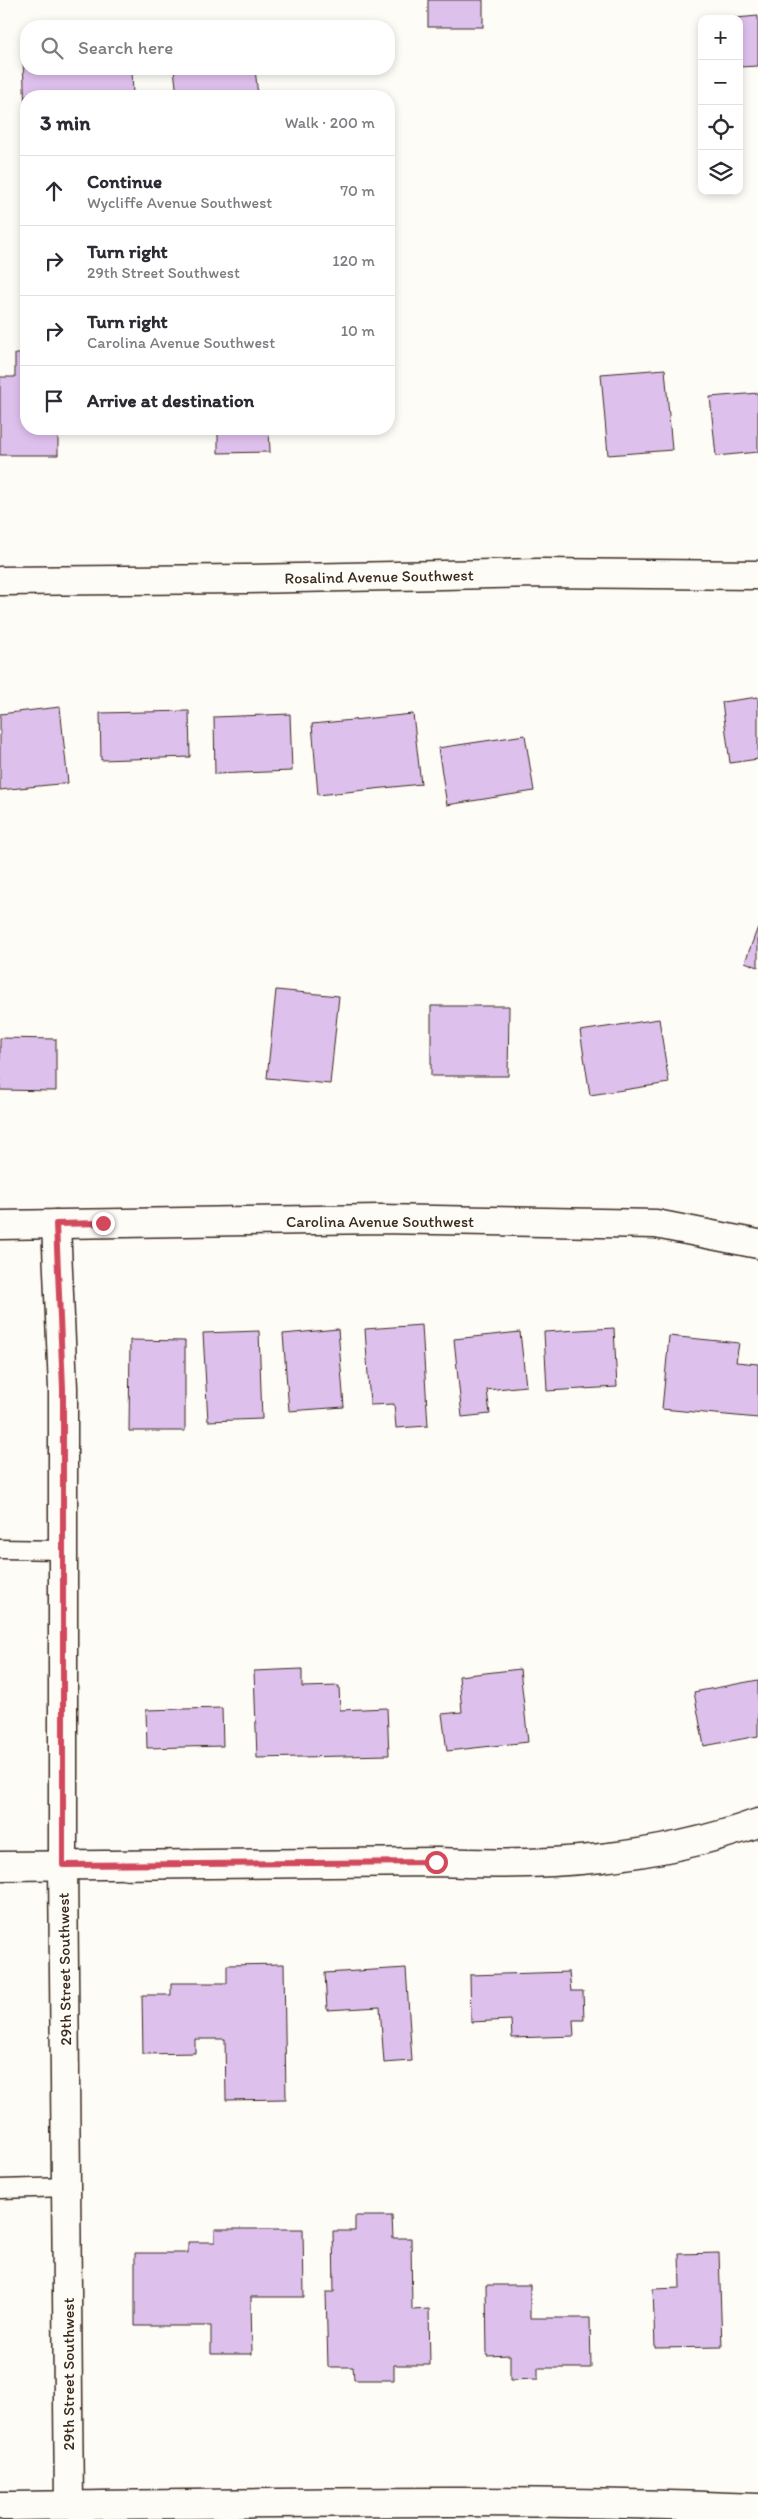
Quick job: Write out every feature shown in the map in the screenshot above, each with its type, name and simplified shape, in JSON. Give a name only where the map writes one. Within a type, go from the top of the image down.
[{"type":"street","name":"Rosalind Avenue Southwest","points":[[0,580],[246,579],[539,572],[758,575]]},
{"type":"street","name":"Carolina Avenue Southwest","points":[[0,1225],[380,1219],[656,1224],[755,1235]]},
{"type":"street","name":"29th Street Southwest","points":[[56,1224],[63,1388],[63,1865],[68,2187],[69,2505]]},
{"type":"street","points":[[0,1866],[427,1862],[503,1865],[570,1862],[655,1851],[758,1823]]},
{"type":"street","points":[[0,2506],[486,2502],[654,2504],[758,2508]]},
{"type":"lane","points":[[0,1548],[63,1550]]},
{"type":"lane","points":[[0,2189],[68,2187]]},
{"type":"building","points":[[428,0],[483,0],[483,27],[428,27]]},
{"type":"building","points":[[758,16],[758,66],[743,67],[743,17]]},
{"type":"building","points":[[24,75],[132,75],[133,90],[24,90]]},
{"type":"building","points":[[175,75],[256,75],[257,90],[176,90]]},
{"type":"building","points":[[15,354],[20,354],[20,435],[58,435],[58,455],[0,455],[0,377],[15,377]]},
{"type":"building","points":[[665,369],[672,450],[608,455],[601,374]]},
{"type":"building","points":[[758,393],[758,452],[716,456],[710,397]]},
{"type":"building","points":[[218,435],[269,435],[270,452],[218,453]]},
{"type":"building","points":[[758,697],[758,759],[730,763],[722,702]]},
{"type":"building","points":[[60,707],[68,783],[0,790],[0,714]]},
{"type":"building","points":[[189,711],[190,757],[101,760],[100,713]]},
{"type":"building","points":[[290,714],[292,771],[215,774],[214,717]]},
{"type":"building","points":[[413,714],[421,784],[318,795],[312,724]]},
{"type":"building","points":[[525,735],[534,791],[447,805],[438,748]]},
{"type":"building","points":[[758,927],[758,967],[745,962]]},
{"type":"building","points":[[276,990],[339,996],[330,1084],[267,1078]]},
{"type":"building","points":[[431,1006],[509,1006],[508,1076],[431,1076]]},
{"type":"building","points":[[659,1019],[669,1083],[590,1095],[580,1031]]},
{"type":"building","points":[[0,1038],[56,1039],[56,1091],[0,1090]]},
{"type":"building","points":[[422,1325],[428,1426],[396,1428],[394,1404],[370,1405],[365,1329]]},
{"type":"building","points":[[614,1328],[617,1387],[547,1391],[544,1332]]},
{"type":"building","points":[[338,1329],[344,1407],[289,1411],[283,1334]]},
{"type":"building","points":[[259,1331],[262,1419],[208,1421],[203,1333]]},
{"type":"building","points":[[520,1332],[526,1386],[487,1390],[490,1414],[462,1417],[454,1339]]},
{"type":"building","points":[[669,1336],[739,1343],[736,1362],[758,1364],[758,1418],[662,1409]]},
{"type":"building","points":[[130,1340],[185,1341],[185,1431],[129,1431]]},
{"type":"building","points":[[302,1669],[302,1687],[339,1686],[340,1710],[387,1708],[389,1755],[257,1758],[254,1671]]},
{"type":"building","points":[[520,1669],[528,1742],[447,1751],[442,1714],[462,1712],[459,1676]]},
{"type":"building","points":[[758,1680],[758,1736],[704,1746],[694,1692]]},
{"type":"building","points":[[222,1708],[223,1746],[147,1748],[146,1710]]},
{"type":"building","points":[[284,1964],[286,2099],[226,2100],[225,2039],[195,2039],[195,2053],[143,2054],[142,1995],[171,1995],[171,1983],[227,1983],[227,1965]]},
{"type":"building","points":[[406,1968],[412,2061],[384,2063],[380,2007],[327,2010],[325,1973]]},
{"type":"building","points":[[569,1972],[571,1991],[583,1991],[584,2020],[573,2020],[574,2036],[512,2038],[511,2020],[471,2022],[470,1975]]},
{"type":"building","points":[[355,2216],[392,2216],[393,2238],[411,2238],[412,2310],[429,2309],[430,2365],[394,2365],[394,2380],[354,2380],[353,2367],[328,2367],[326,2292],[334,2292],[333,2231],[355,2231]]},
{"type":"building","points":[[215,2229],[303,2229],[304,2297],[251,2297],[252,2354],[211,2354],[211,2326],[135,2326],[135,2253],[188,2253],[188,2242],[215,2242]]},
{"type":"building","points":[[719,2253],[722,2347],[655,2348],[653,2289],[680,2288],[679,2254]]},
{"type":"building","points":[[486,2285],[530,2285],[530,2318],[590,2318],[591,2368],[538,2368],[538,2379],[510,2380],[510,2355],[487,2356]]},
{"type":"route","points":[[103,1223],[56,1224],[63,1388],[63,1865],[436,1862]]}]
